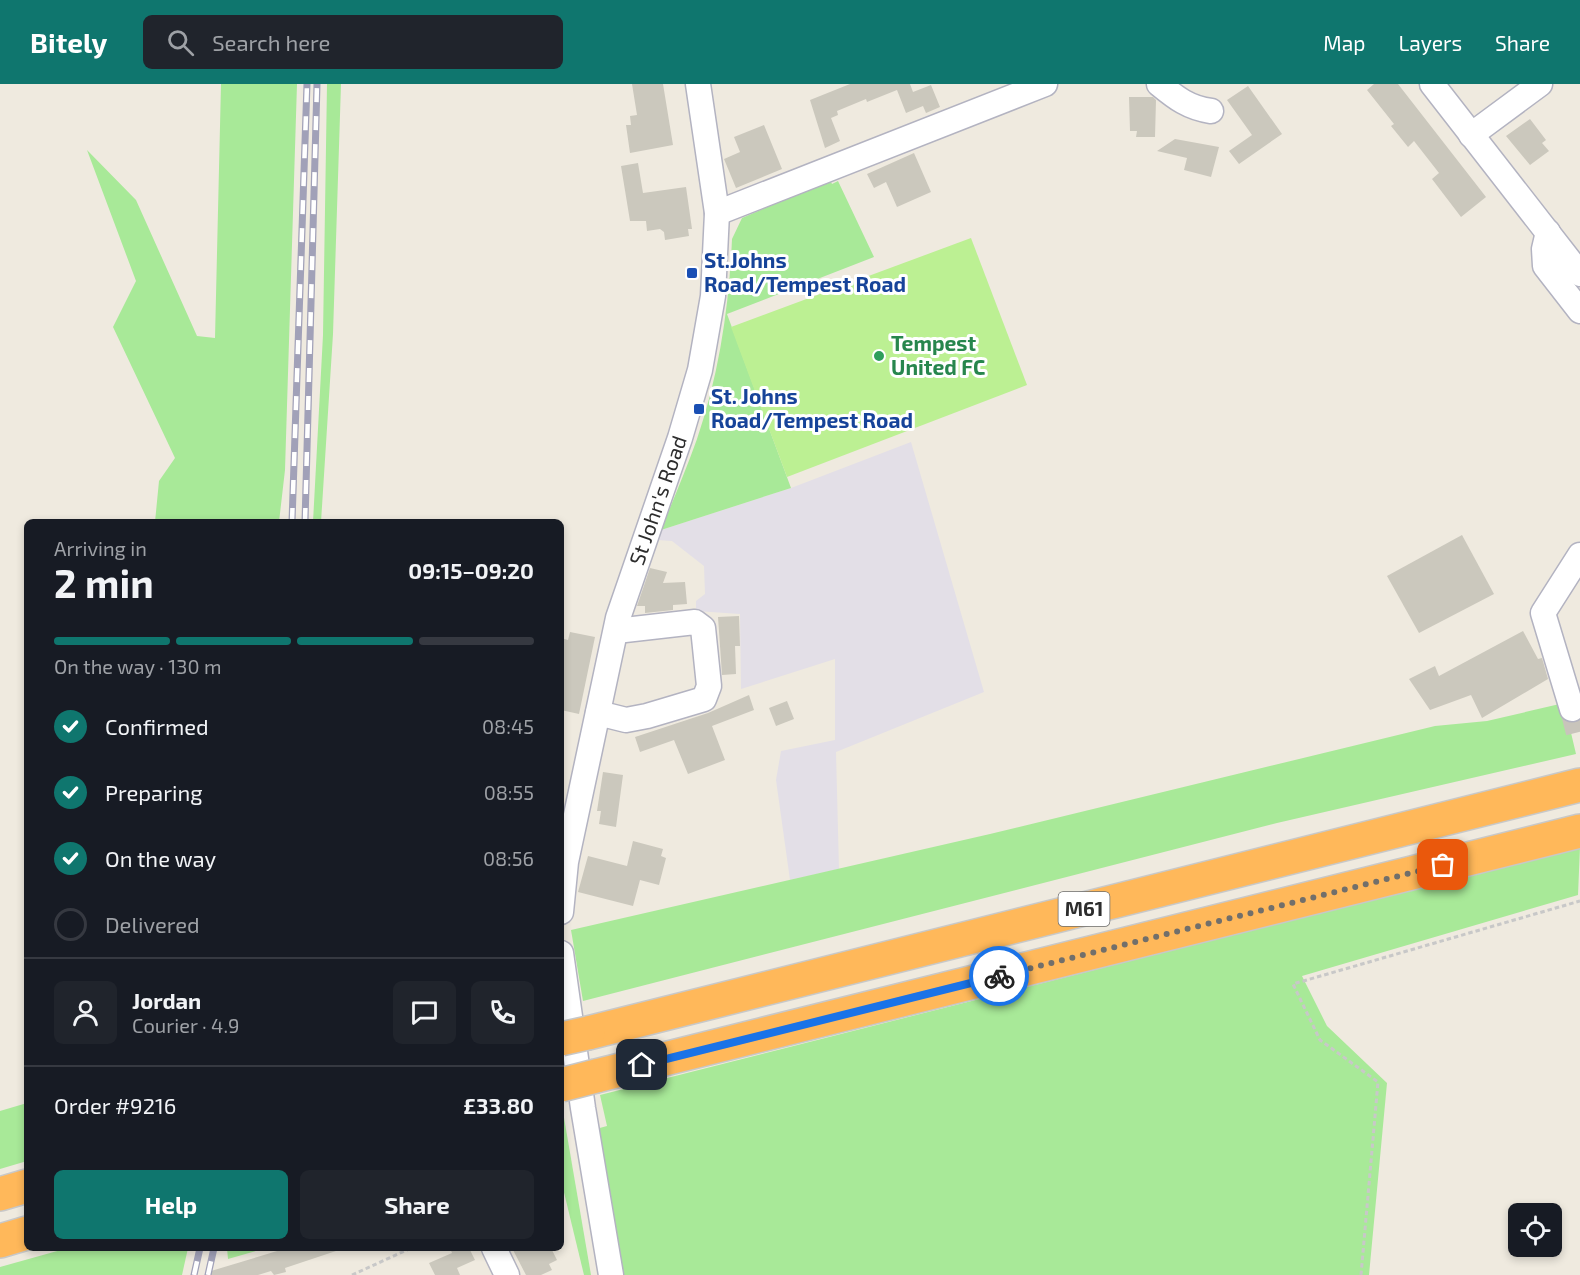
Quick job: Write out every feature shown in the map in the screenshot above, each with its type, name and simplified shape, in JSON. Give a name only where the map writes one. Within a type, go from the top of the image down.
[{"type":"highway","name":"M61","points":[[574,1036],[1580,785]]},
{"type":"highway","name":"M61","points":[[564,1084],[1580,831]]},
{"type":"highway","points":[[0,1194],[24,1187]]},
{"type":"highway","points":[[0,1241],[24,1234]]},
{"type":"street","name":"St John's Road","points":[[564,882],[566,862],[616,631],[642,544],[680,438],[700,370],[713,296],[717,213],[698,84]]},
{"type":"street","points":[[1159,84],[1181,102],[1194,108],[1211,111]]},
{"type":"street","points":[[1432,84],[1580,274]]},
{"type":"street","points":[[1471,135],[1540,84]]},
{"type":"street","points":[[717,213],[1032,86]]},
{"type":"street","points":[[1548,232],[1544,249],[1545,266],[1580,311]]},
{"type":"street","points":[[1572,709],[1543,613],[1580,555]]},
{"type":"street","points":[[598,713],[626,720],[648,716],[704,699],[709,686],[703,628],[695,622],[616,631]]},
{"type":"street","points":[[564,974],[583,1108],[611,1275]]},
{"type":"street","points":[[495,1251],[507,1275]]},
{"type":"path","points":[[1361,1275],[1378,1082],[1320,1040],[1293,984],[1580,901]]},
{"type":"path","points":[[352,1275],[404,1251]]},
{"type":"shaded area","points":[[911,442],[984,692],[836,752],[839,869],[790,880],[776,780],[781,751],[835,740],[835,659],[741,689],[740,614],[696,611],[696,601],[705,594],[704,566],[672,541],[657,540],[661,530],[791,488]]},
{"type":"green space","points":[[221,84],[297,84],[285,470],[279,519],[155,519],[159,481],[175,458],[113,327],[136,281],[87,150],[136,200],[197,336],[215,338]]},
{"type":"green space","points":[[327,84],[341,84],[333,334],[321,519],[313,519],[323,335]]},
{"type":"green space","points":[[830,180],[832,184],[838,181],[874,257],[727,314],[791,488],[661,530],[705,415],[722,340],[732,239],[742,218]]},
{"type":"green space","name":"Tempest United FC","points":[[971,238],[1027,385],[787,477],[731,327]]},
{"type":"green space","points":[[1564,703],[1576,754],[1277,823],[583,1001],[571,930],[990,834],[1435,726],[1487,721]]},
{"type":"green space","points":[[1580,847],[1578,895],[1302,976],[1327,1026],[1387,1083],[1369,1275],[622,1275],[596,1129],[607,1126],[600,1095]]},
{"type":"green space","points":[[24,1104],[24,1162],[0,1169],[0,1111]]},
{"type":"green space","points":[[564,1118],[591,1275],[584,1275],[564,1192]]},
{"type":"green space","points":[[57,1251],[187,1251],[182,1275],[0,1275],[0,1267]]},
{"type":"green space","points":[[227,1251],[256,1251],[228,1259]]},
{"type":"building","points":[[632,84],[663,84],[673,145],[630,153],[626,125],[631,125],[630,116],[637,115]]},
{"type":"building","points":[[850,84],[910,84],[913,92],[931,85],[940,107],[926,113],[923,106],[906,113],[897,90],[867,102],[866,99],[837,111],[838,115],[831,118],[840,141],[825,148],[810,100]]},
{"type":"building","points":[[1374,84],[1398,84],[1486,197],[1461,217],[1432,179],[1439,173],[1414,141],[1408,147],[1391,126],[1394,124],[1367,90]]},
{"type":"building","points":[[1248,86],[1282,134],[1239,164],[1229,151],[1252,135],[1227,100]]},
{"type":"building","points":[[1129,97],[1153,97],[1156,100],[1155,137],[1136,137],[1137,131],[1130,131]]},
{"type":"building","points":[[1530,119],[1546,140],[1542,143],[1549,151],[1530,165],[1506,136]]},
{"type":"building","points":[[764,125],[782,169],[736,188],[724,159],[740,152],[734,137]]},
{"type":"building","points":[[1175,139],[1219,147],[1211,177],[1184,170],[1187,158],[1157,151]]},
{"type":"building","points":[[914,153],[931,192],[897,207],[886,182],[874,188],[867,174]]},
{"type":"building","points":[[638,163],[643,193],[686,187],[692,229],[688,229],[689,236],[665,240],[664,232],[660,229],[647,231],[646,221],[630,221],[621,166]]},
{"type":"building","points":[[1462,535],[1494,594],[1419,633],[1387,576]]},
{"type":"building","points":[[650,568],[667,572],[663,583],[685,582],[687,604],[673,605],[673,610],[645,613],[645,606],[637,606]]},
{"type":"building","points":[[739,616],[740,646],[735,646],[736,674],[722,675],[718,617]]},
{"type":"building","points":[[1523,631],[1538,659],[1542,658],[1548,679],[1482,718],[1471,695],[1430,710],[1409,679],[1435,666],[1439,676]]},
{"type":"building","points":[[570,632],[595,637],[579,714],[564,711],[564,639],[568,640]]},
{"type":"building","points":[[749,695],[754,710],[712,726],[725,760],[688,774],[674,740],[640,752],[635,737],[708,713]]},
{"type":"building","points":[[787,701],[794,719],[776,726],[769,708]]},
{"type":"building","points":[[603,772],[623,775],[616,827],[599,824],[601,811],[597,811]]},
{"type":"building","points":[[633,841],[663,849],[661,856],[666,858],[659,885],[640,880],[633,906],[578,892],[588,856],[627,866]]},
{"type":"building","points":[[277,1251],[336,1251],[285,1268],[286,1272],[274,1275],[271,1271],[258,1275],[211,1275],[211,1271]]},
{"type":"building","points":[[451,1251],[470,1251],[475,1260],[457,1268],[460,1275],[435,1275],[429,1263],[452,1253]]},
{"type":"building","points":[[514,1251],[552,1251],[557,1260],[549,1264],[552,1270],[541,1275],[526,1275]]},
{"type":"tunnel","points":[[1572,709],[1580,741]]},
{"type":"railway","points":[[292,519],[307,84]]},
{"type":"railway","points":[[305,519],[317,84]]},
{"type":"railway","points":[[194,1275],[199,1251]]},
{"type":"railway","points":[[208,1275],[213,1251]]},
{"type":"way so far","points":[[999,976],[1443,865]]},
{"type":"place","name":"St.Johns Road/Tempest Road","points":[[692,273]]},
{"type":"place","name":"Tempest United FC","points":[[879,356]]},
{"type":"place","name":"St. Johns Road/Tempest Road","points":[[699,409]]},
{"type":"route","points":[[642,1065],[999,976]]}]
